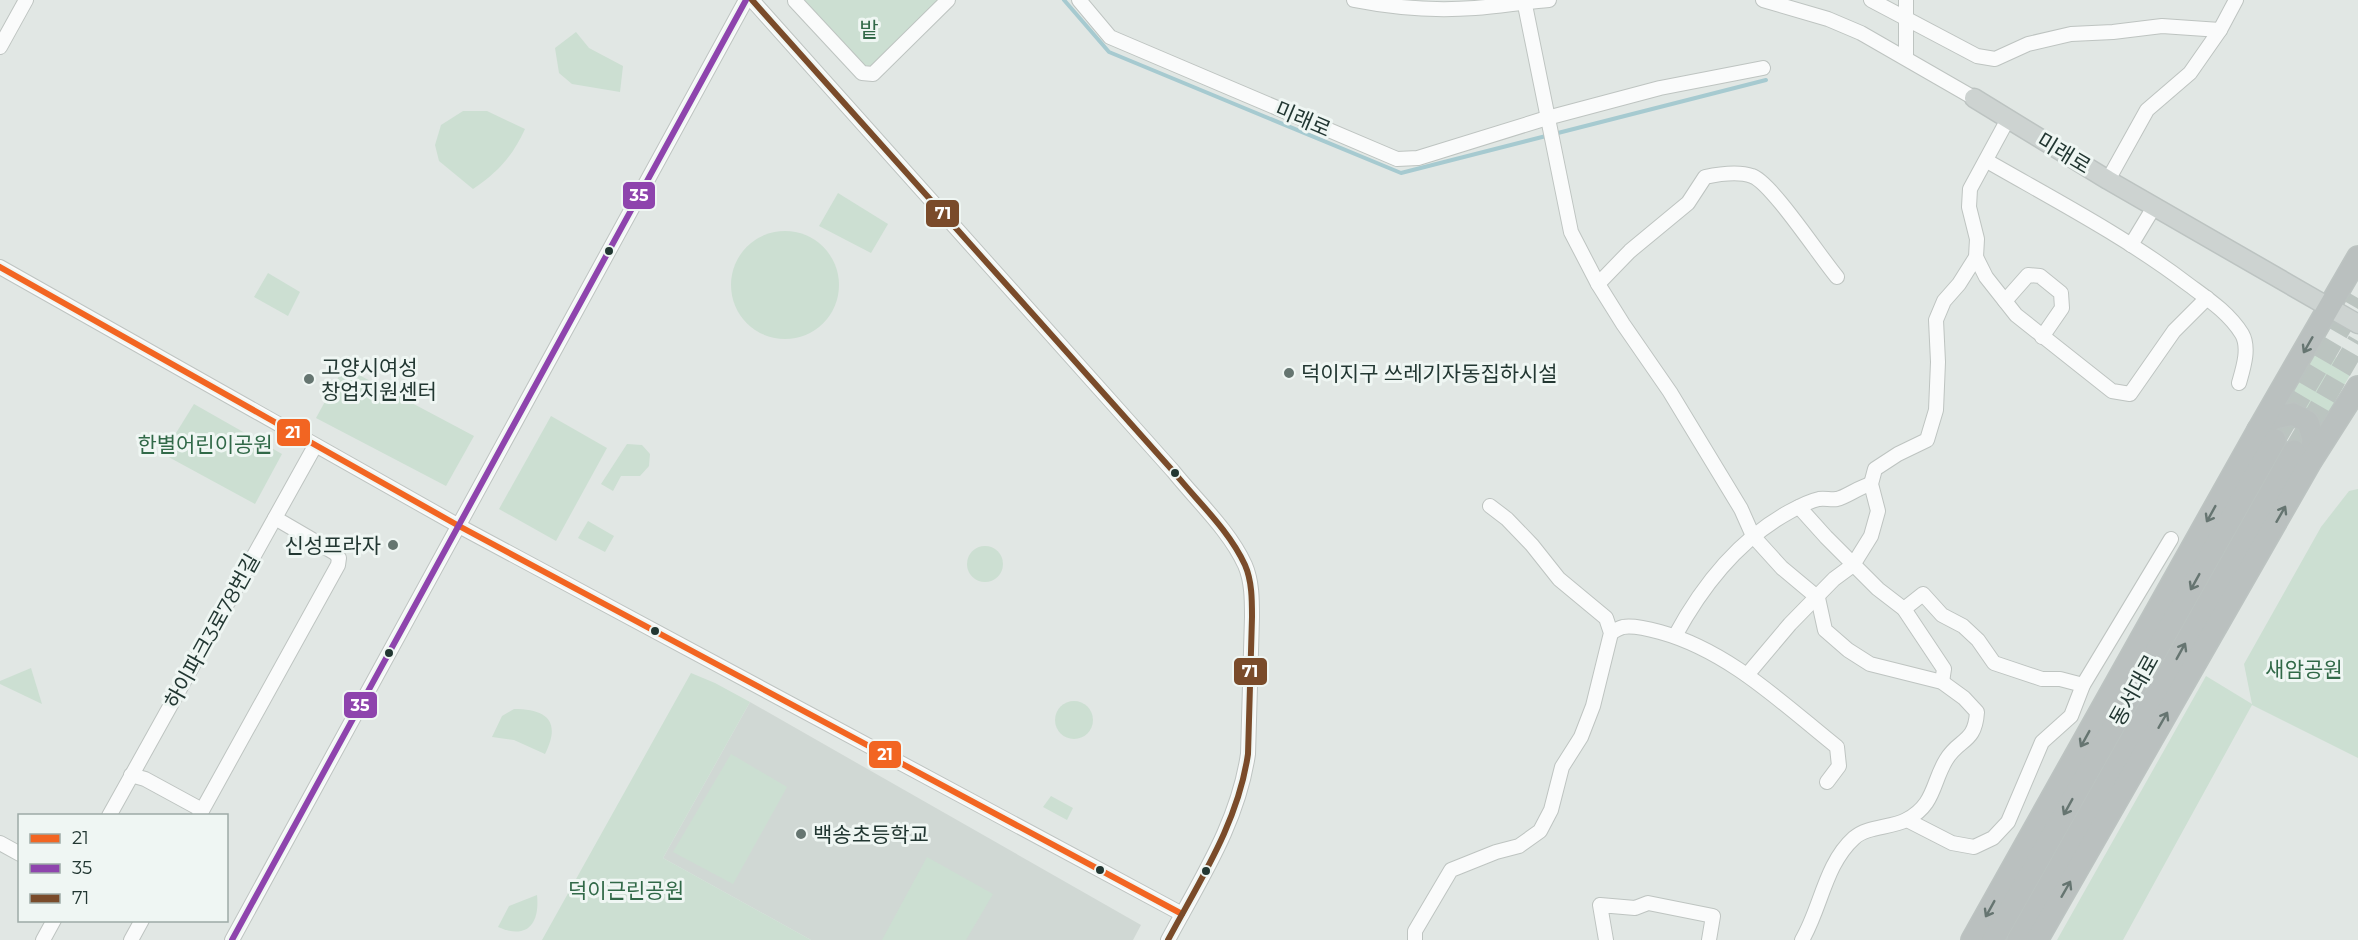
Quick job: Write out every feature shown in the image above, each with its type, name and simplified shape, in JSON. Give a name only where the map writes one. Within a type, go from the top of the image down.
[{"type":"highway","points":[[1972,940],[2267,435],[2358,257]]},
{"type":"highway","points":[[2303,456],[2358,387]]},
{"type":"highway","points":[[2037,940],[2313,440],[2307,422],[2293,414],[2274,418],[2267,435]]},
{"type":"highway","name":"동서대로","points":[[1993,940],[2267,435]]},
{"type":"highway","name":"동서대로","points":[[2018,940],[2303,456]]},
{"type":"main road","name":"미래로","points":[[1974,98],[2108,180],[2358,324]]},
{"type":"street","points":[[0,47],[26,0]]},
{"type":"street","points":[[232,940],[746,0]]},
{"type":"street","points":[[752,0],[1173,471],[1224,532],[1245,566],[1252,597],[1246,770],[1236,809],[1168,940]]},
{"type":"street","points":[[795,2],[862,74],[873,74],[948,0]]},
{"type":"street","name":"미래로","points":[[1079,0],[1110,37],[1397,159],[1418,158],[1548,123],[1660,88],[1763,68]]},
{"type":"street","points":[[1354,0],[1394,8],[1431,9],[1474,8],[1549,0]]},
{"type":"street","name":"미래로","points":[[1763,0],[1828,19],[1861,33],[1974,98]]},
{"type":"street","points":[[1871,0],[1977,56],[1995,59],[2028,44],[2071,34],[2162,27],[2220,30]]},
{"type":"street","points":[[1906,0],[1906,58]]},
{"type":"street","points":[[2108,180],[2147,110],[2190,73],[2220,30],[2236,0]]},
{"type":"street","points":[[1524,1],[1571,232],[1598,284],[1670,392],[1701,447],[1741,509],[1753,536],[1782,568],[1818,598],[1825,630],[1848,650],[1870,664],[1942,682],[1977,712],[1976,727],[1970,737],[1946,759],[1932,795],[1907,820],[1855,836],[1836,860],[1802,940]]},
{"type":"street","points":[[1747,675],[1790,624],[1818,598],[1834,579],[1853,565],[1871,536],[1878,511],[1871,484],[1875,469],[1898,454],[1927,440],[1936,410],[1935,390],[1938,362],[1936,320],[1944,301],[1959,284],[1976,257],[1977,239],[1969,207],[1970,189],[2008,119]]},
{"type":"street","points":[[1987,161],[2131,245],[2207,298],[2226,315],[2243,336],[2246,362],[2239,383]]},
{"type":"street","points":[[1598,284],[1630,251],[1688,203],[1705,177],[1724,173],[1753,176],[1769,188],[1837,277]]},
{"type":"street","points":[[2131,245],[2154,207]]},
{"type":"street","points":[[1976,257],[1986,277],[2016,315],[2112,391],[2130,394],[2174,331],[2207,298]]},
{"type":"street","points":[[0,267],[459,526],[1182,914]]},
{"type":"street","points":[[2006,301],[2028,275],[2040,276],[2061,293],[2062,308],[2042,337]]},
{"type":"street","name":"하이파크3로78번길","points":[[110,814],[315,446]]},
{"type":"street","points":[[1675,636],[1710,580],[1753,536],[1774,520],[1799,507],[1819,499],[1838,499],[1857,488],[1871,484]]},
{"type":"street","points":[[1415,940],[1415,931],[1451,870],[1496,852],[1520,846],[1540,831],[1551,810],[1562,767],[1581,737],[1593,706],[1611,633],[1606,618],[1559,579],[1532,545],[1507,519],[1490,506]]},
{"type":"street","points":[[1799,507],[1853,565],[1878,589],[1905,609],[1944,669],[1942,682]]},
{"type":"street","points":[[131,775],[145,779],[201,813],[338,565],[339,558],[335,553],[275,518]]},
{"type":"street","points":[[1907,820],[1952,843],[1974,847],[1993,838],[2008,822],[2042,742],[2071,716],[2083,685],[2171,539]]},
{"type":"street","points":[[1905,609],[1923,594],[1942,615],[1971,633],[1994,663],[2042,679],[2060,679],[2083,685]]},
{"type":"street","points":[[1611,633],[1623,627],[1647,629],[1675,636],[1711,652],[1747,675],[1837,747],[1839,766],[1827,782]]},
{"type":"street","points":[[1,847],[18,853]]},
{"type":"street","points":[[1606,940],[1600,905],[1635,908],[1648,903],[1713,916],[1709,940]]},
{"type":"street","points":[[43,940],[53,922]]},
{"type":"street","points":[[131,940],[141,922]]},
{"type":"shaded area","name":"백송초등학교","points":[[750,702],[1141,925],[1133,940],[811,940],[663,858]]},
{"type":"green space","name":"밭","points":[[803,0],[939,0],[869,70]]},
{"type":"green space","points":[[576,32],[589,48],[623,66],[620,92],[572,84],[559,73],[555,48]]},
{"type":"green space","points":[[463,111],[487,111],[525,129],[504,163],[473,189],[439,161],[435,145],[441,125]]},
{"type":"green space","points":[[838,193],[888,224],[871,253],[819,226]]},
{"type":"green space","points":[[785,231],[805,236],[823,247],[834,265],[839,285],[834,305],[823,323],[805,334],[785,339],[765,334],[747,323],[736,305],[731,285],[736,265],[747,247],[765,236]]},
{"type":"green space","points":[[268,273],[300,292],[288,316],[254,297]]},
{"type":"green space","points":[[2313,344],[2354,368],[2322,424],[2313,415],[2277,407]]},
{"type":"green space","points":[[344,367],[474,436],[446,486],[316,418]]},
{"type":"green space","name":"한별어린이공원","points":[[194,404],[282,454],[255,504],[163,454]]},
{"type":"green space","points":[[551,416],[607,448],[556,541],[499,509]]},
{"type":"green space","points":[[627,444],[642,445],[650,454],[649,466],[640,476],[621,476],[613,491],[601,484]]},
{"type":"green space","name":"새암공원","points":[[2358,489],[2358,758],[2252,705],[2123,940],[2057,940],[2206,676],[2252,704],[2244,664],[2321,527],[2349,491]]},
{"type":"green space","points":[[588,521],[614,536],[605,552],[578,538]]},
{"type":"green space","points":[[985,546],[997,552],[1003,564],[997,576],[985,582],[973,576],[967,564],[973,552]]},
{"type":"green space","points":[[31,668],[42,704],[0,684],[0,681]]},
{"type":"green space","name":"덕이근린공원","points":[[691,673],[750,702],[663,858],[811,940],[542,940]]},
{"type":"green space","points":[[1074,701],[1087,707],[1093,720],[1087,733],[1074,739],[1061,733],[1055,720],[1061,707]]},
{"type":"green space","points":[[514,709],[535,712],[548,720],[552,733],[545,754],[514,740],[492,737],[502,716]]},
{"type":"green space","points":[[731,754],[787,787],[733,884],[673,852]]},
{"type":"green space","points":[[1051,796],[1073,808],[1067,820],[1043,807]]},
{"type":"green space","points":[[927,857],[993,894],[966,940],[882,940]]},
{"type":"green space","points":[[537,895],[536,914],[530,927],[517,932],[498,927],[509,906]]},
{"type":"waterway","points":[[1064,0],[1109,52],[1401,173],[1766,80]]},
{"type":"tunnel","points":[[2275,440],[2358,298]]},
{"type":"tunnel","points":[[2294,451],[2358,341]]},
{"type":"transit line","name":"35","points":[[232,940],[746,0]]},
{"type":"transit line","name":"71","points":[[752,0],[1173,471],[1222,528],[1245,565],[1252,597],[1252,617],[1248,754],[1243,779],[1227,827],[1168,940]]},
{"type":"transit line","name":"21","points":[[0,267],[459,526],[1182,914]]},
{"type":"place","name":"덕이지구 쓰레기자동집하시설","points":[[1289,373]]},
{"type":"place","name":"고양시여성 창업지원센터","points":[[309,379]]},
{"type":"place","name":"신성프라자","points":[[393,545]]},
{"type":"place","name":"백송초등학교","points":[[801,834]]}]
